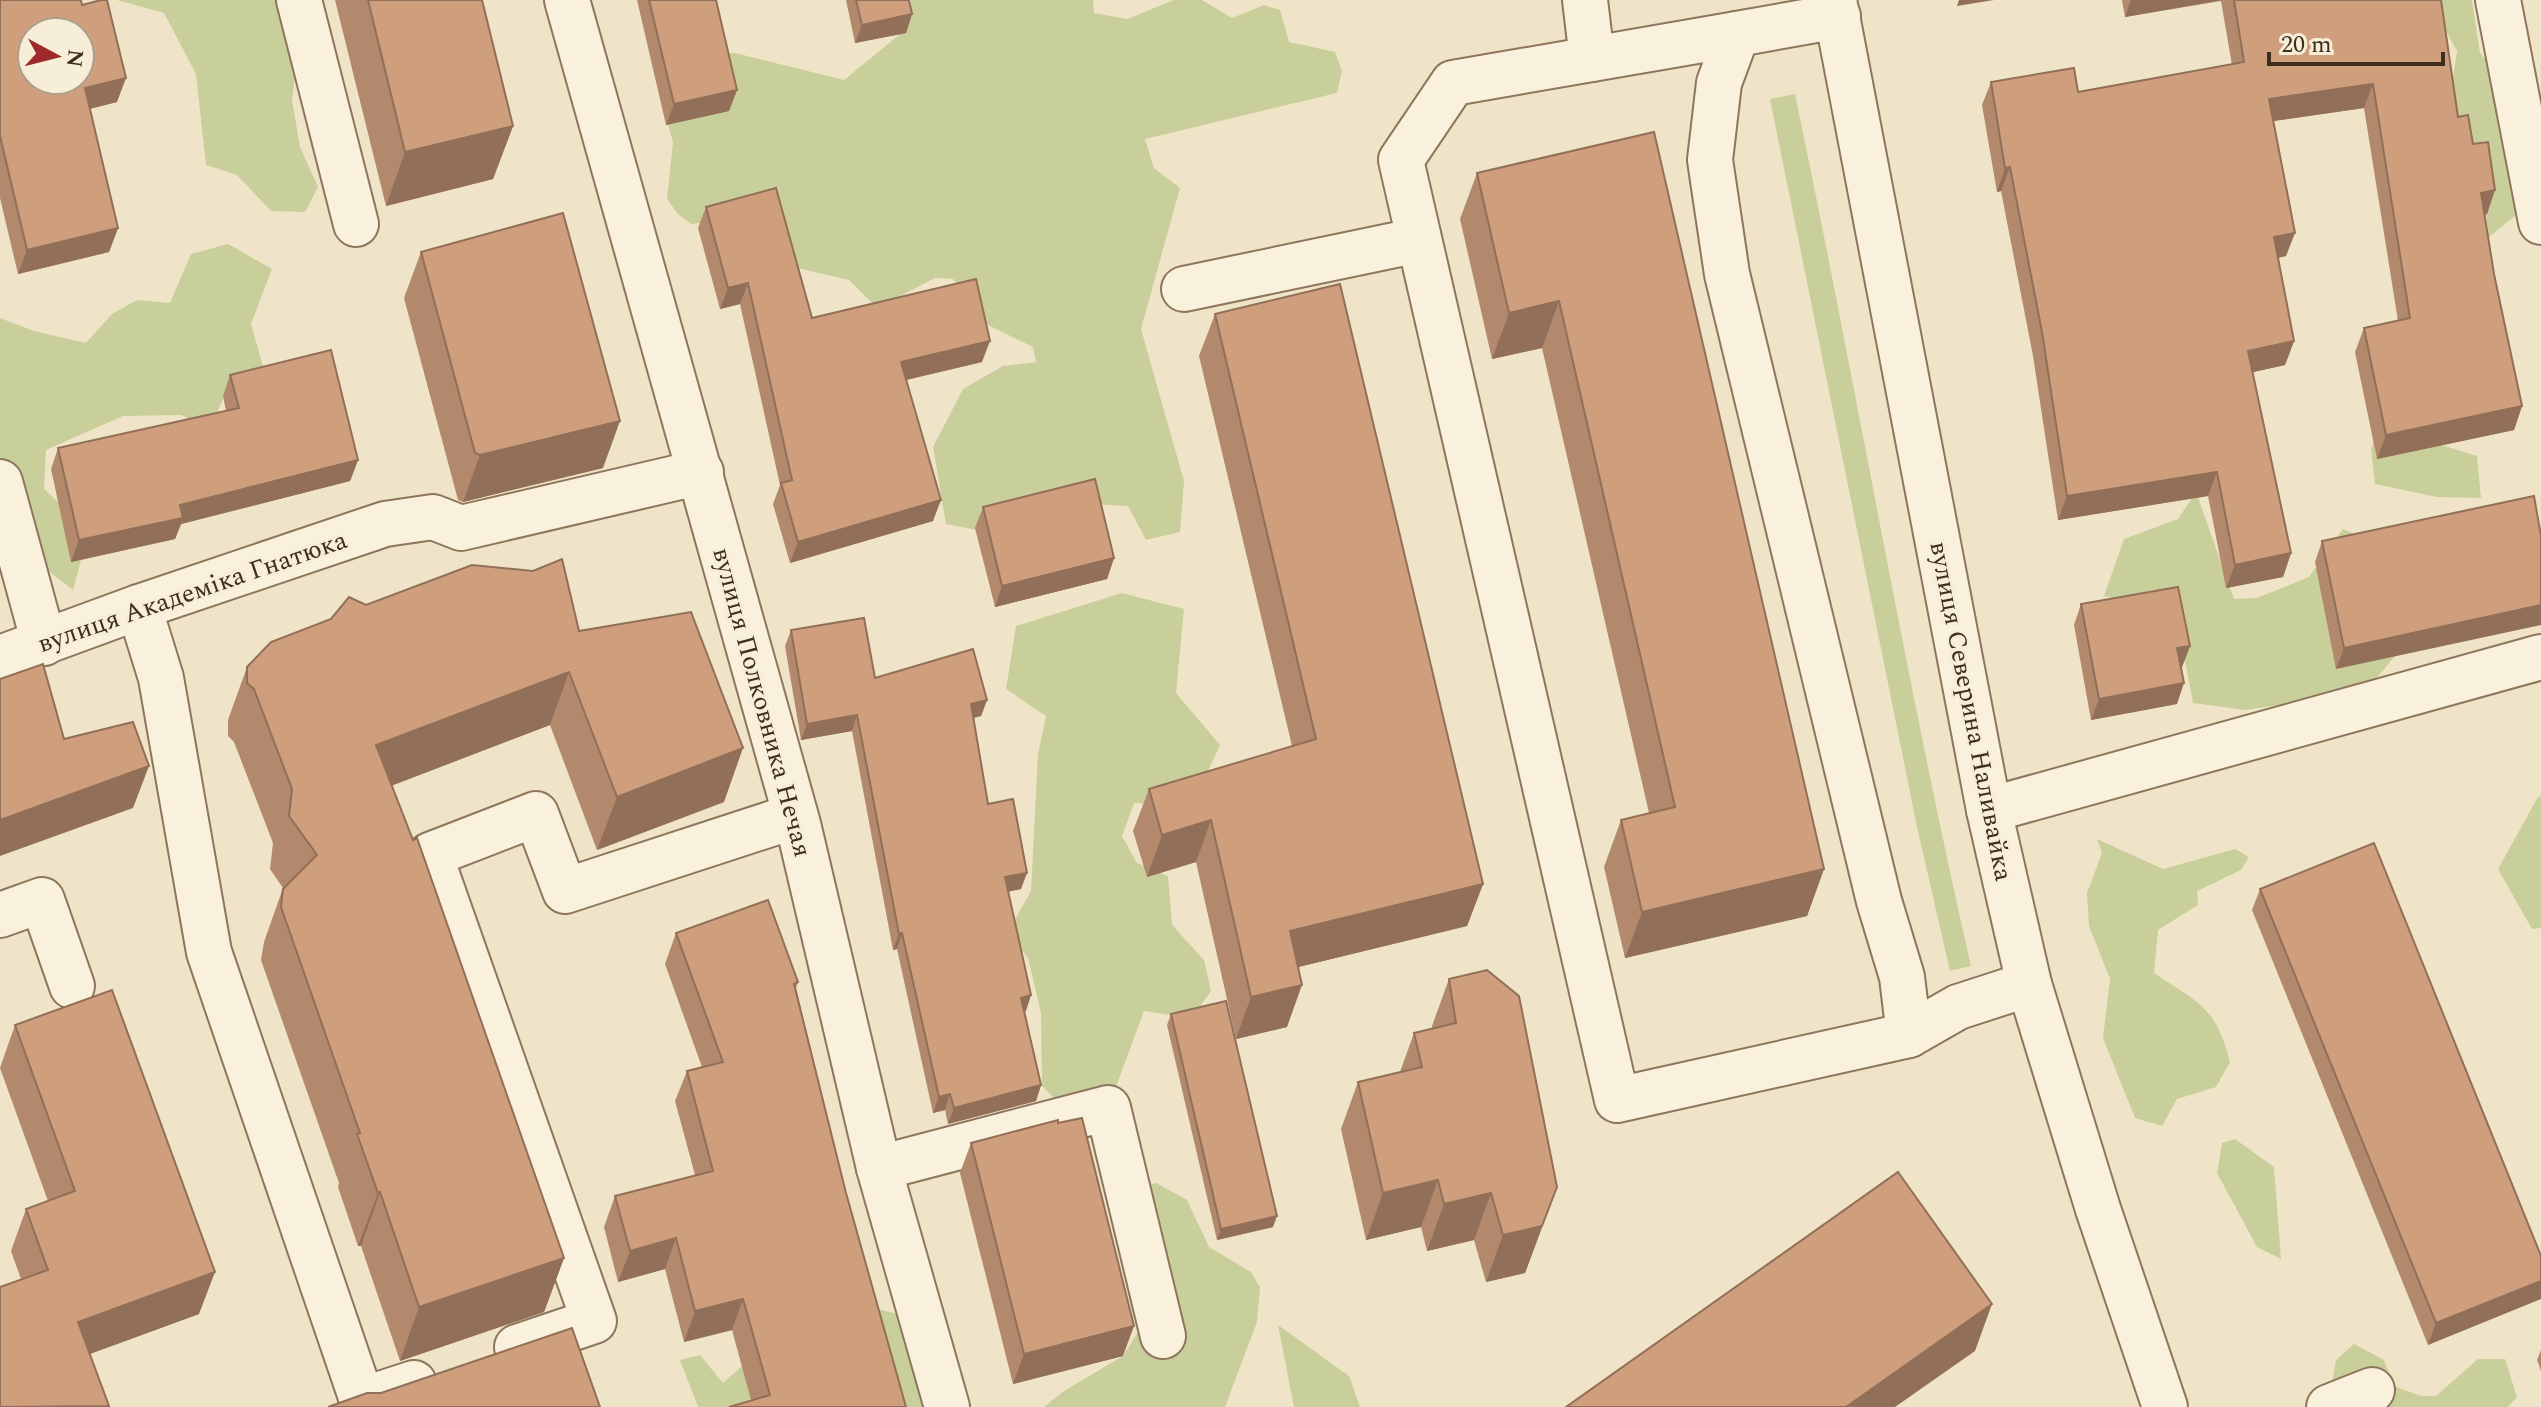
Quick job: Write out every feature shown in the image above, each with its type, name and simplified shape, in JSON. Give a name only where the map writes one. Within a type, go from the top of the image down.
[{"type":"street","points":[[299,0],[356,224]]},
{"type":"street","name":"вулиця Полковника Нечая","points":[[567,0],[795,816],[879,1168],[947,1407]]},
{"type":"street","points":[[1585,0],[1592,59]]},
{"type":"street","points":[[2498,0],[2541,222]]},
{"type":"street","points":[[1836,8],[1737,34],[1453,83],[1401,160],[1617,1100],[1909,1035],[1958,1007],[2029,984]]},
{"type":"street","name":"вулиця Северина Наливайка","points":[[1836,8],[1989,810],[2029,984],[2098,1209],[2165,1407]]},
{"type":"street","points":[[1737,34],[1719,83],[1710,160],[1727,274],[1879,901],[1902,977],[1909,1035]]},
{"type":"street","points":[[1184,289],[1419,240]]},
{"type":"street","name":"вулиця Академіка Гнатюка","points":[[0,658],[139,607],[385,524],[433,517],[461,528],[701,472]]},
{"type":"street","points":[[0,482],[44,643]]},
{"type":"street","points":[[139,607],[161,678],[209,952],[362,1400],[594,1321],[430,855],[536,814],[565,891],[795,816]]},
{"type":"street","points":[[1989,810],[2541,657]]},
{"type":"street","points":[[0,915],[42,900],[72,986]]},
{"type":"street","points":[[879,1168],[1108,1108],[1163,1336]]},
{"type":"street","points":[[2329,1407],[2372,1390]]},
{"type":"green space","points":[[117,0],[295,0],[302,23],[292,100],[300,147],[318,187],[305,212],[271,211],[237,175],[206,165],[196,74],[164,13]]},
{"type":"green space","points":[[911,0],[1093,0],[1094,13],[1127,19],[1174,0],[1202,0],[1232,18],[1264,5],[1280,10],[1289,42],[1335,52],[1342,71],[1337,93],[1145,139],[1154,168],[1180,188],[1141,329],[1184,481],[1180,532],[1146,540],[1128,506],[1092,504],[982,531],[946,524],[933,447],[963,389],[1003,366],[1036,362],[1033,347],[988,325],[953,279],[935,278],[877,308],[849,280],[784,265],[773,214],[691,224],[678,214],[667,199],[673,142],[660,96],[718,53],[735,53],[844,80],[905,30]]},
{"type":"green space","points":[[2437,0],[2472,0],[2480,53],[2509,88],[2528,205],[2488,238],[2485,194],[2469,138],[2450,98],[2457,51],[2442,24]]},
{"type":"green space","points":[[1795,94],[1924,749],[1971,966],[1950,971],[1917,827],[1770,99]]},
{"type":"green space","points":[[228,244],[272,269],[251,324],[263,366],[232,379],[210,428],[181,415],[123,416],[46,450],[44,489],[89,530],[73,590],[46,569],[0,482],[0,318],[34,331],[86,343],[112,314],[137,300],[170,303],[191,254]]},
{"type":"green space","points":[[2380,426],[2477,456],[2481,498],[2437,497],[2375,484],[2371,449]]},
{"type":"green space","points":[[2196,492],[2234,599],[2257,598],[2309,577],[2343,529],[2359,536],[2406,643],[2364,693],[2245,710],[2193,703],[2176,613],[2104,596],[2124,539],[2178,519]]},
{"type":"green space","points":[[1122,593],[1184,609],[1176,693],[1220,745],[1192,806],[1134,803],[1122,836],[1137,863],[1168,876],[1172,925],[1204,960],[1211,991],[1192,1018],[1144,1011],[1108,1108],[1065,1109],[1042,1086],[1041,1013],[1028,958],[1008,932],[1031,891],[1038,754],[1046,716],[1006,689],[1016,626]]},
{"type":"green space","points":[[2538,797],[2541,797],[2541,928],[2532,929],[2498,869]]},
{"type":"green space","points":[[2097,839],[2163,869],[2235,849],[2249,857],[2241,870],[2197,891],[2198,905],[2158,930],[2154,973],[2204,1008],[2219,1029],[2230,1062],[2216,1087],[2177,1099],[2162,1126],[2135,1118],[2103,1038],[2110,979],[2089,926],[2087,893],[2102,853]]},
{"type":"green space","points":[[2235,1139],[2274,1167],[2281,1259],[2257,1247],[2217,1173],[2222,1143]]},
{"type":"green space","points":[[1156,1183],[1187,1200],[1209,1247],[1251,1272],[1260,1288],[1257,1322],[1225,1407],[1044,1407],[1064,1391],[1123,1356],[1138,1332],[1138,1187]]},
{"type":"green space","points":[[864,1305],[908,1317],[936,1407],[698,1407],[680,1360],[700,1355],[723,1383],[753,1356]]},
{"type":"green space","points":[[1278,1325],[1349,1376],[1360,1407],[1294,1407]]},
{"type":"green space","points":[[2354,1344],[2384,1360],[2394,1386],[2421,1396],[2436,1396],[2478,1359],[2505,1359],[2517,1397],[2508,1407],[2328,1407],[2336,1360]]},
{"type":"building","points":[[0,0],[81,0],[82,5],[107,0],[126,78],[96,85],[96,16],[16,16],[16,96],[87,96],[118,228],[27,250],[0,136]]},
{"type":"building","points":[[368,0],[482,0],[513,126],[405,152]]},
{"type":"building","points":[[649,0],[716,0],[737,90],[674,104]]},
{"type":"building","points":[[856,0],[909,0],[912,14],[862,25]]},
{"type":"building","points":[[2234,0],[2441,0],[2458,117],[2468,115],[2473,144],[2488,142],[2495,190],[2481,193],[2494,274],[2522,406],[2386,435],[2364,328],[2410,318],[2373,84],[2269,99],[2295,233],[2274,237],[2294,341],[2248,351],[2291,553],[2235,565],[2217,472],[2067,496],[2042,332],[2010,167],[2005,168],[1991,82],[2074,68],[2078,92],[2244,62]]},
{"type":"building","points":[[1654,132],[1824,869],[1642,912],[1621,820],[1675,807],[1559,301],[1509,313],[1477,173]]},
{"type":"building","points":[[776,188],[812,318],[976,279],[990,341],[901,362],[941,500],[798,542],[781,483],[792,480],[748,283],[728,288],[706,207]]},
{"type":"building","points":[[563,213],[620,421],[480,455],[475,453],[421,252]]},
{"type":"building","points":[[1340,284],[1483,884],[1290,931],[1302,985],[1251,997],[1211,820],[1162,835],[1149,789],[1316,739],[1215,314]]},
{"type":"building","points":[[331,350],[358,460],[180,505],[183,518],[79,540],[58,448],[239,408],[230,375]]},
{"type":"building","points":[[1095,479],[1114,558],[1002,586],[983,507]]},
{"type":"building","points":[[2534,496],[2541,536],[2541,605],[2344,648],[2322,541]]},
{"type":"building","points":[[562,559],[579,631],[691,612],[743,748],[617,797],[569,672],[376,745],[413,840],[417,838],[564,1258],[419,1307],[281,907],[283,889],[317,855],[289,816],[292,789],[254,689],[247,683],[247,667],[271,642],[331,619],[349,597],[366,605],[472,565],[533,571]]},
{"type":"building","points":[[2178,587],[2190,646],[2177,648],[2184,683],[2099,699],[2081,604]]},
{"type":"building","points":[[864,618],[875,678],[973,649],[987,700],[971,704],[988,804],[1013,799],[1027,873],[1005,877],[1031,995],[1021,998],[1041,1085],[954,1108],[950,1094],[939,1097],[902,933],[899,934],[857,715],[807,724],[791,630]]},
{"type":"building","points":[[43,664],[64,739],[133,722],[149,766],[0,820],[0,679]]},
{"type":"building","points":[[2374,843],[2541,1256],[2541,1281],[2436,1323],[2260,889]]},
{"type":"building","points":[[768,900],[798,982],[794,984],[846,1193],[906,1407],[729,1407],[770,1395],[743,1299],[695,1311],[676,1238],[630,1251],[615,1196],[713,1171],[687,1071],[723,1062],[676,933]]},
{"type":"building","points":[[1487,970],[1519,996],[1557,1187],[1542,1226],[1503,1235],[1491,1193],[1444,1204],[1438,1180],[1383,1193],[1358,1082],[1422,1067],[1414,1033],[1456,1023],[1449,979]]},
{"type":"building","points":[[112,990],[215,1272],[78,1322],[109,1406],[0,1407],[0,1287],[48,1270],[26,1209],[75,1191],[15,1025]]},
{"type":"building","points":[[1226,1001],[1277,1216],[1221,1229],[1171,1014]]},
{"type":"building","points":[[1082,1118],[1134,1326],[1024,1354],[971,1143],[1058,1120],[1058,1123]]},
{"type":"building","points":[[1898,1172],[1992,1304],[1846,1407],[1566,1407]]},
{"type":"building","points":[[572,1328],[600,1407],[328,1407],[367,1393],[381,1393]]}]
